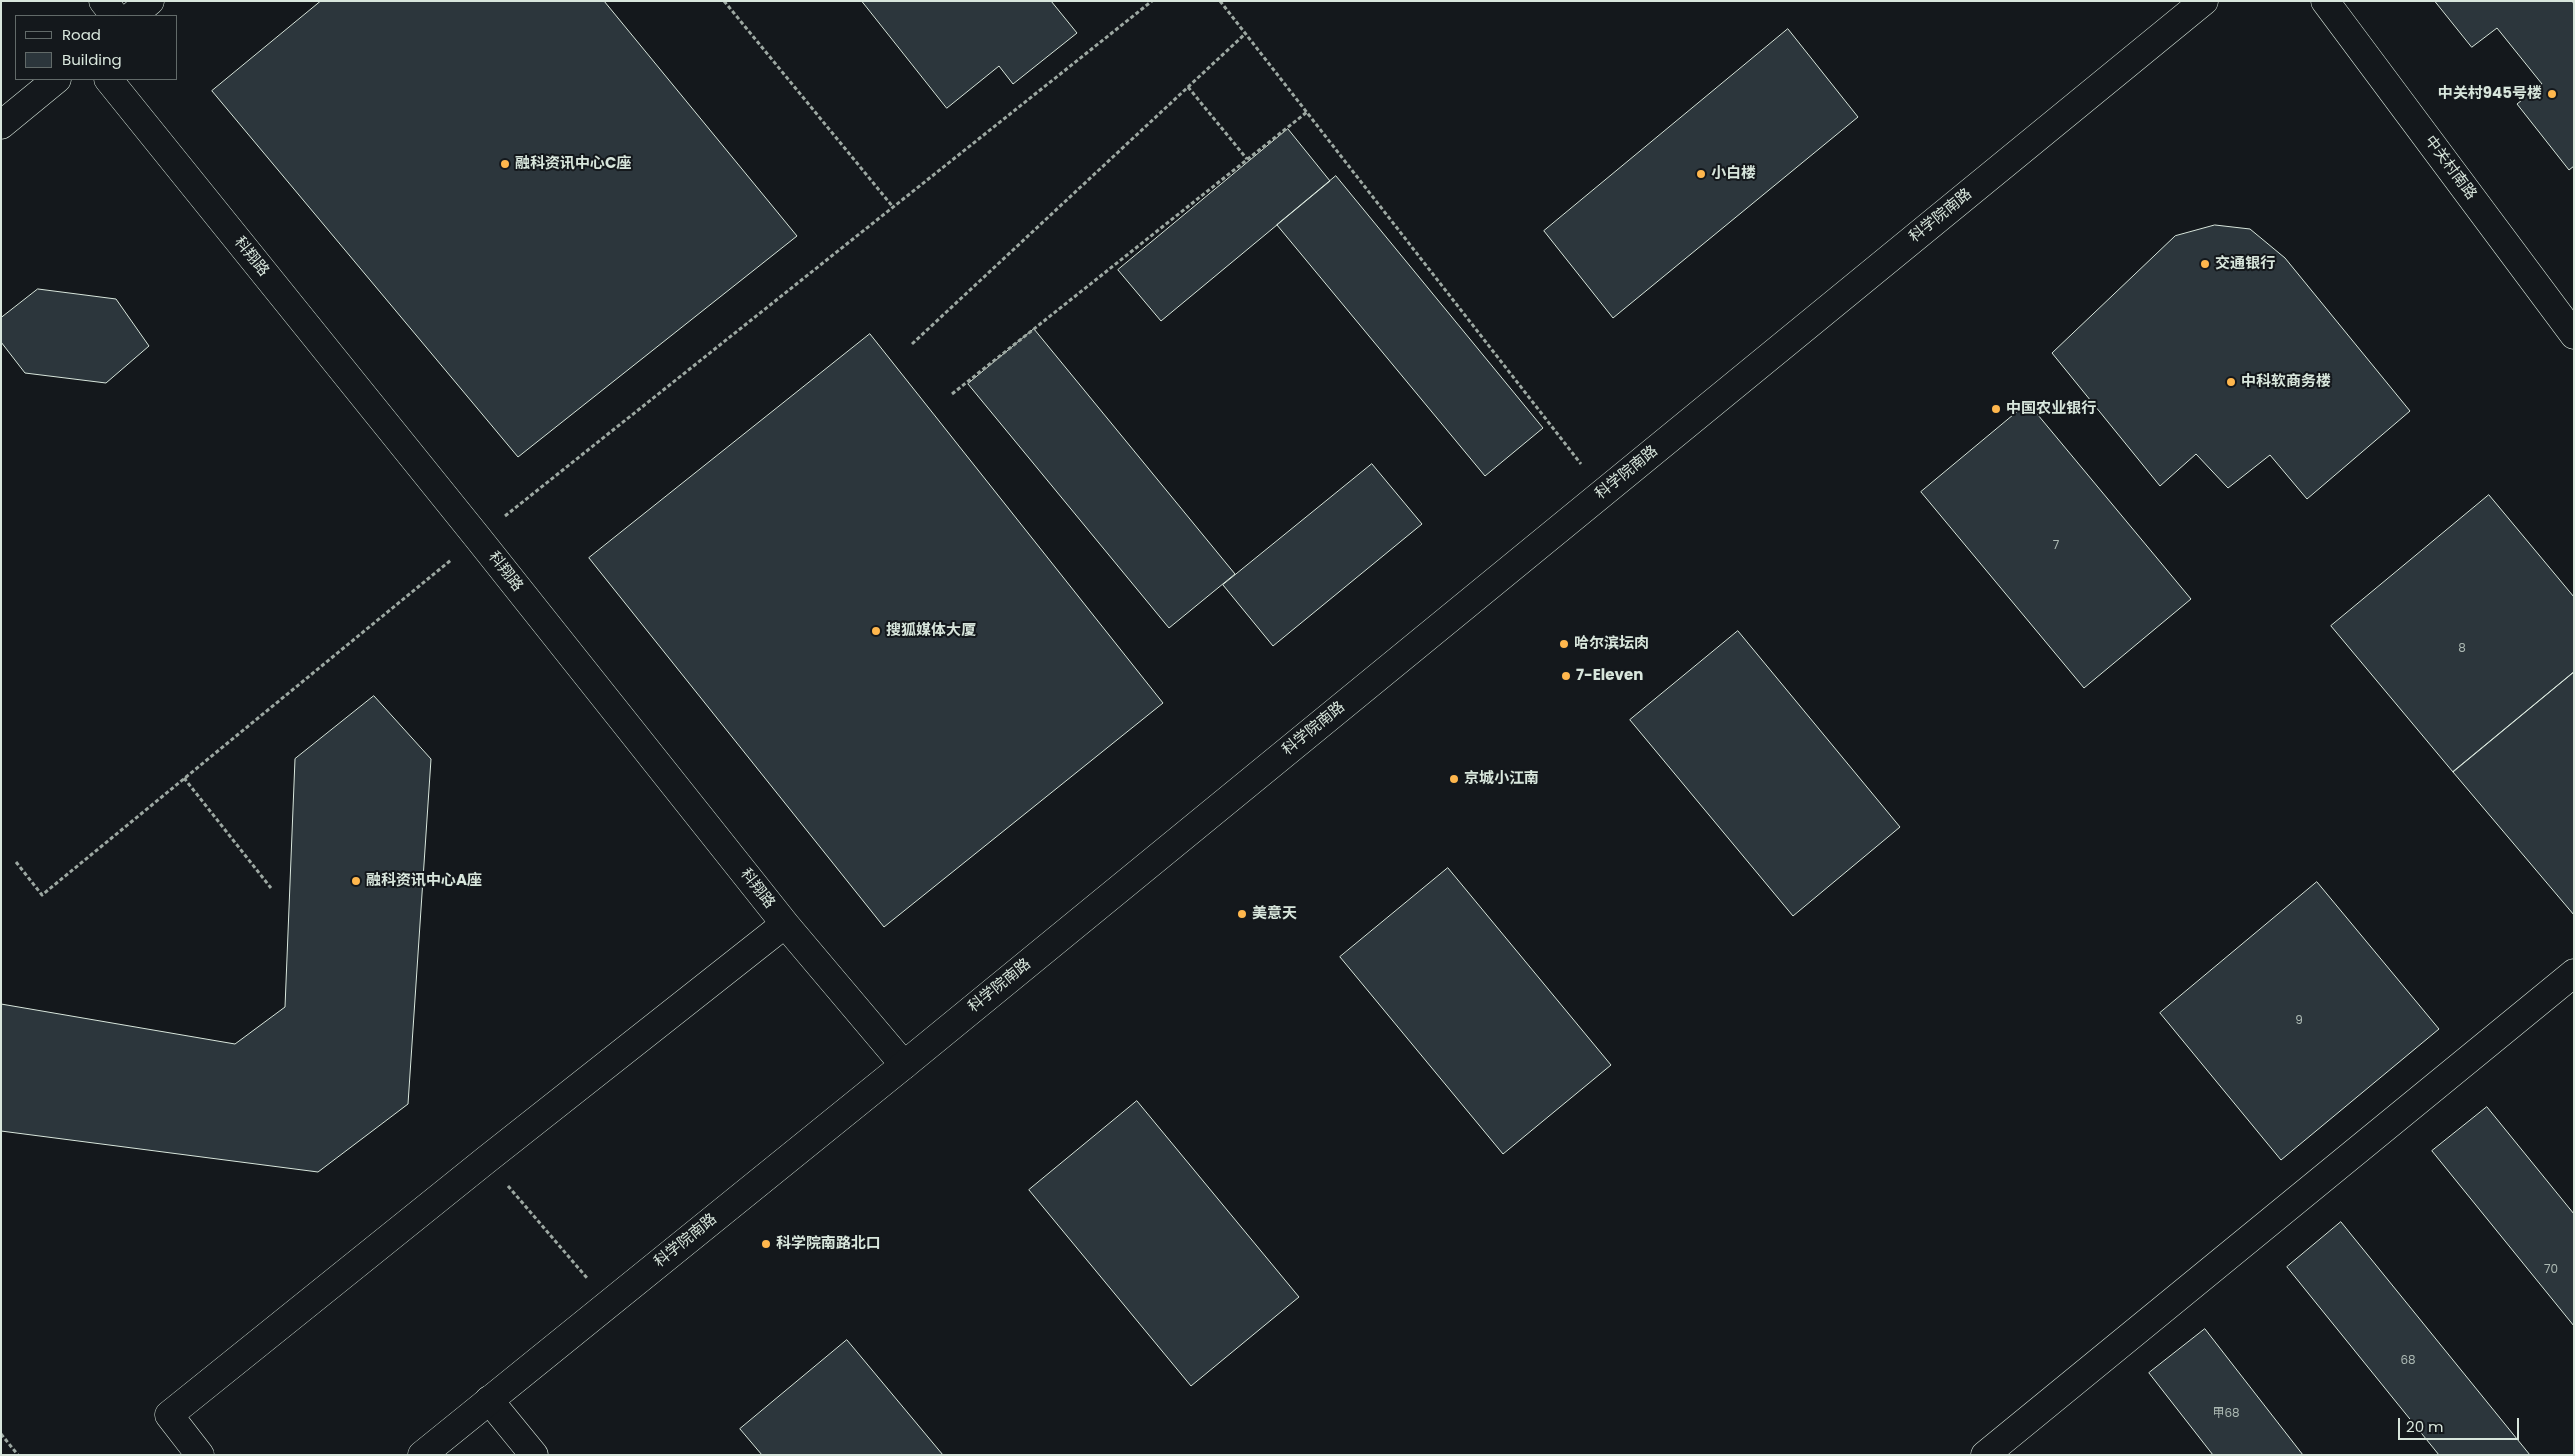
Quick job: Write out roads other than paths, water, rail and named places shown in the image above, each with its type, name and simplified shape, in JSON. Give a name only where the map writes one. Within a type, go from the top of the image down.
[{"type":"street","points":[[103,1],[115,15]]},
{"type":"street","points":[[133,15],[150,1]]},
{"type":"street","name":"科学院南路","points":[[422,1455],[904,1065],[2204,1]]},
{"type":"street","name":"中关村南路","points":[[2325,1],[2574,335]]},
{"type":"street","points":[[1,125],[56,80]]},
{"type":"street","name":"科翔路","points":[[109,80],[478,538],[785,924],[904,1065]]},
{"type":"street","points":[[200,1455],[169,1415],[486,1160],[785,924]]},
{"type":"street","points":[[1985,1455],[2574,973]]},
{"type":"street","points":[[488,1400],[534,1455]]},
{"type":"place","name":"中关村945号楼","points":[[2552,94]]},
{"type":"place","name":"融科资讯中心C座","points":[[505,164]]},
{"type":"place","name":"小白楼","points":[[1701,174]]},
{"type":"place","name":"交通银行","points":[[2205,264]]},
{"type":"place","name":"中科软商务楼","points":[[2231,382]]},
{"type":"place","name":"中国农业银行","points":[[1996,409]]},
{"type":"place","name":"搜狐媒体大厦","points":[[876,631]]},
{"type":"place","name":"哈尔滨坛肉","points":[[1564,644]]},
{"type":"place","name":"7-Eleven","points":[[1566,676]]},
{"type":"place","name":"京城小江南","points":[[1454,779]]},
{"type":"place","name":"融科资讯中心A座","points":[[356,881]]},
{"type":"place","name":"美意天","points":[[1242,914]]},
{"type":"place","name":"科学院南路北口","points":[[766,1244]]}]
